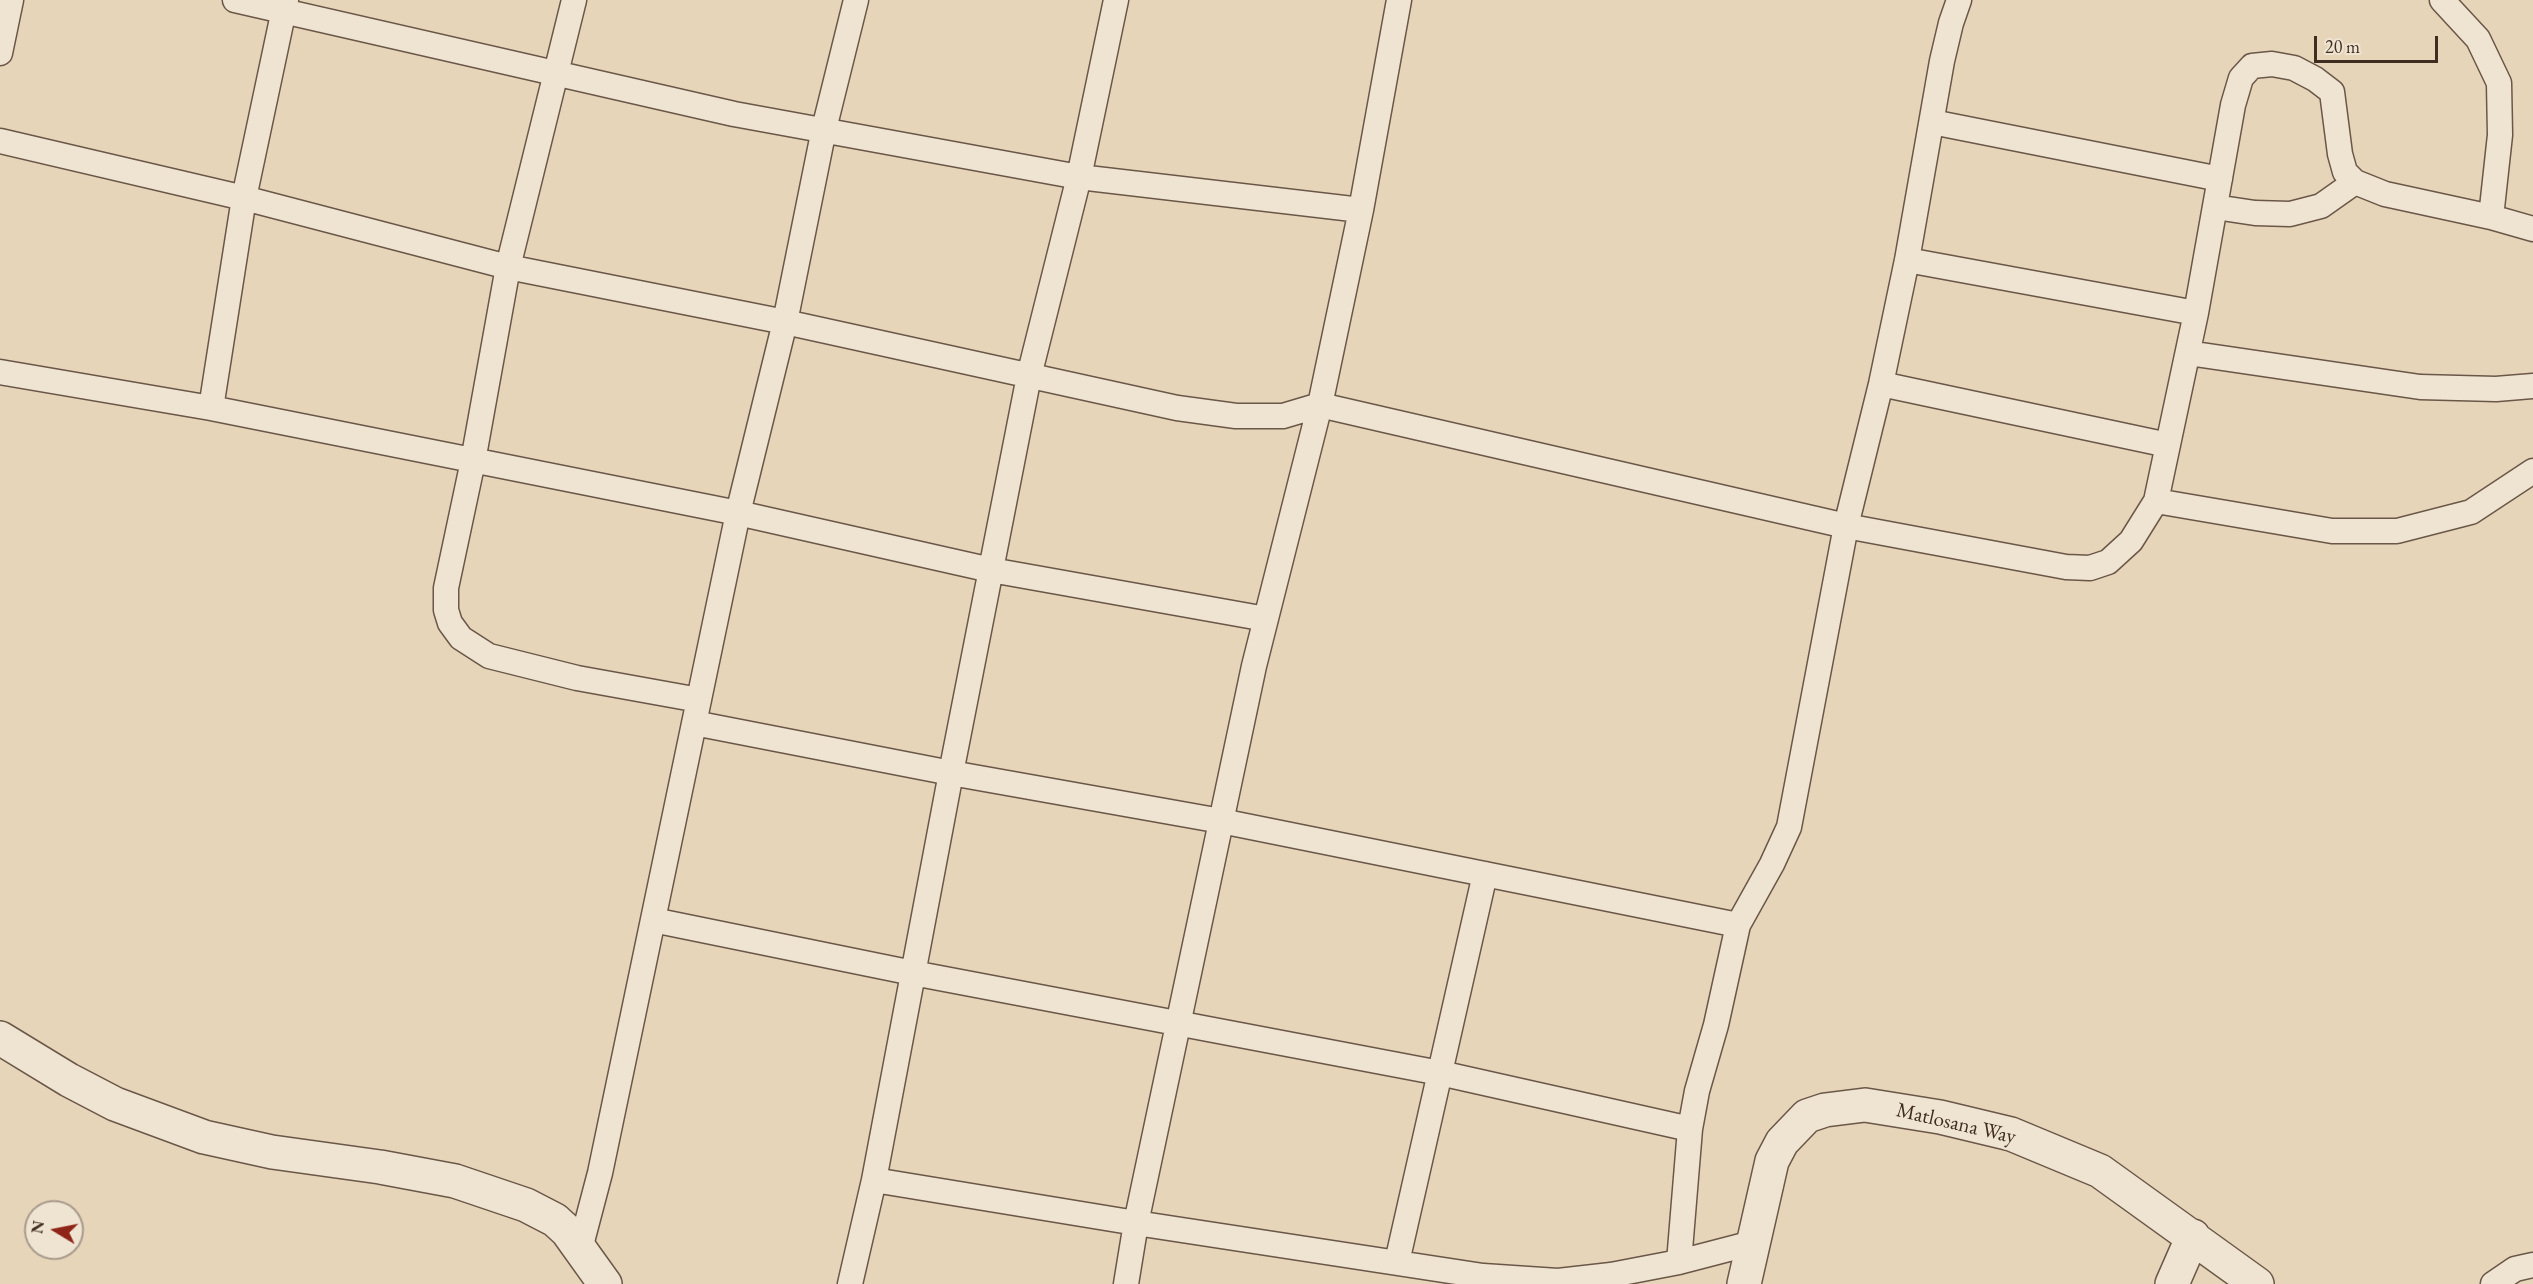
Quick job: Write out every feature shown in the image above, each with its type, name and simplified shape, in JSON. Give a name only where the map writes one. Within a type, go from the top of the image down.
[{"type":"street","points":[[0,1038],[69,1080],[115,1104],[204,1137],[272,1152],[414,1173],[483,1189],[526,1205],[555,1220],[567,1231],[605,1284]]},
{"type":"street","name":"Matlosana Way","points":[[1752,1243],[1772,1161],[1782,1142],[1807,1116],[1825,1110],[1865,1105],[1940,1117],[2011,1134],[2100,1171],[2257,1284]]},
{"type":"street","points":[[2172,1284],[2193,1236]]},
{"type":"street","points":[[1744,1284],[1752,1243]]},
{"type":"lane","points":[[0,52],[11,0]]},
{"type":"lane","points":[[235,0],[285,5],[556,74],[734,114],[1079,177],[1361,210]]},
{"type":"lane","points":[[574,0],[508,267],[474,461],[446,588],[446,610],[450,623],[461,638],[489,656],[696,711],[951,773],[1221,821],[1738,925]]},
{"type":"lane","points":[[580,1249],[600,1173],[738,513],[786,322],[824,129],[856,0]]},
{"type":"lane","points":[[850,1284],[874,1180],[1029,376],[1079,177],[1116,0]]},
{"type":"lane","points":[[1126,1284],[1136,1223],[1254,666],[1320,405],[1361,210],[1399,0]]},
{"type":"lane","points":[[1679,1262],[1690,1129],[1697,1091],[1716,1025],[1738,925],[1772,864],[1789,827],[1846,526],[1881,384],[1907,260],[1944,51],[1959,0]]},
{"type":"lane","points":[[2442,0],[2478,39],[2499,83],[2500,135],[2491,217]]},
{"type":"lane","points":[[212,408],[244,198],[285,5]]},
{"type":"lane","points":[[0,141],[244,198],[508,267],[786,322],[1177,408],[1236,416],[1283,416],[1320,405],[1846,526],[2066,567],[2090,568],[2108,562],[2131,541],[2156,501],[2196,312],[2233,105],[2241,78],[2252,66],[2272,64],[2294,68],[2332,92],[2340,154],[2346,172],[2355,182],[2385,194],[2491,217],[2533,229]]},
{"type":"lane","points":[[1932,122],[2220,179]]},
{"type":"lane","points":[[2215,207],[2255,213],[2290,214],[2320,206],[2355,182]]},
{"type":"lane","points":[[1907,260],[2196,312]]},
{"type":"lane","points":[[2188,353],[2420,387],[2496,389],[2533,386]]},
{"type":"lane","points":[[0,372],[212,408],[738,513],[991,570],[1266,619]]},
{"type":"lane","points":[[1881,384],[2168,445]]},
{"type":"lane","points":[[2156,501],[2332,531],[2397,531],[2471,512],[2533,471]]},
{"type":"lane","points":[[1397,1262],[1485,874]]},
{"type":"lane","points":[[653,920],[913,973],[1440,1072],[1690,1129]]},
{"type":"lane","points":[[874,1180],[1483,1276],[1558,1281],[1611,1275],[1679,1262],[1752,1243]]},
{"type":"lane","points":[[2493,1284],[2515,1269],[2533,1265]]}]
